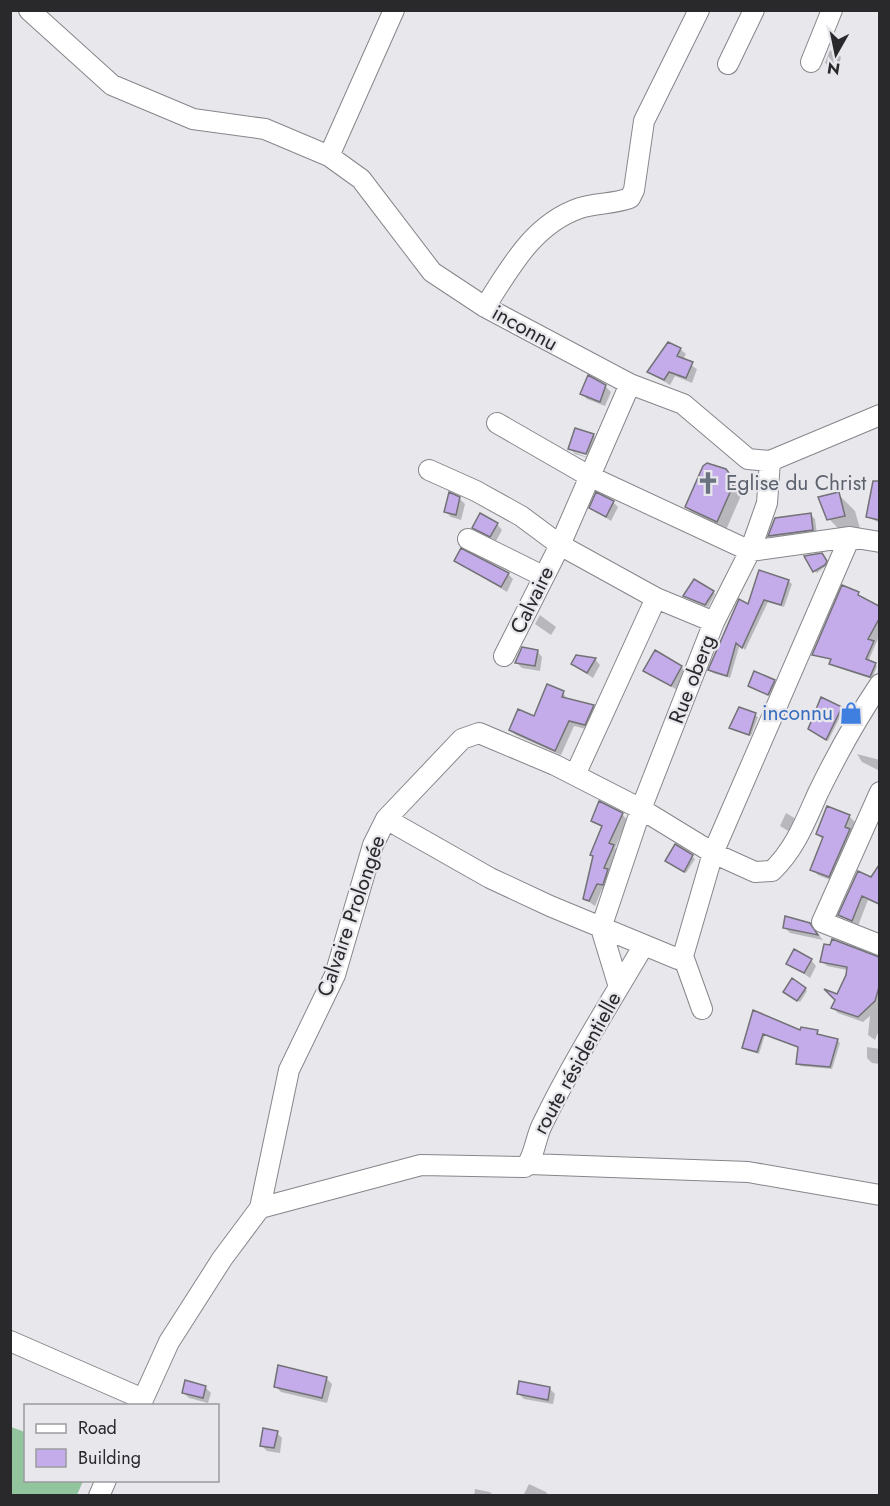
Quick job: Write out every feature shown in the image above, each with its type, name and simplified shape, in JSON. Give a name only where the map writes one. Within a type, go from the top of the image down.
[{"type":"street","points":[[29,10],[112,85],[193,119],[265,129],[329,156],[361,179],[432,273],[485,307]]},
{"type":"street","points":[[329,156],[394,10]]},
{"type":"street","name":"inconnu","points":[[699,10],[644,121],[634,190],[630,198],[581,208],[557,218],[524,246],[485,307],[630,384],[683,404],[748,459],[770,461]]},
{"type":"street","points":[[728,64],[754,10]]},
{"type":"street","points":[[811,62],[832,10]]},
{"type":"street","points":[[589,476],[630,384]]},
{"type":"street","points":[[750,551],[767,503],[770,461],[879,415]]},
{"type":"street","points":[[497,423],[589,476],[750,551],[850,537],[879,542]]},
{"type":"street","points":[[429,471],[476,491],[521,516],[560,545],[656,598],[714,622]]},
{"type":"street","name":"Calvaire","points":[[504,656],[560,545],[589,476]]},
{"type":"street","points":[[702,1009],[683,956],[713,853],[850,537]]},
{"type":"street","points":[[468,539],[543,576]]},
{"type":"street","name":"Rue oberg","points":[[641,809],[714,622],[750,551]]},
{"type":"street","points":[[575,775],[656,598]]},
{"type":"street","name":"Calvaire Prolongée","points":[[10,1341],[141,1402],[169,1342],[222,1259],[260,1208],[289,1070],[335,975],[373,845],[386,819],[462,739],[469,734],[479,733],[575,775],[641,809],[713,853],[755,872],[772,871],[784,860],[798,838],[819,792],[877,693]]},
{"type":"street","points":[[879,792],[822,922],[879,945]]},
{"type":"street","points":[[619,987],[601,928],[641,809]]},
{"type":"street","points":[[386,819],[490,878],[601,928],[678,959],[683,956]]},
{"type":"street","name":"route résidentielle","points":[[529,1164],[535,1139],[561,1085],[644,945]]},
{"type":"street","points":[[260,1208],[421,1165],[525,1167],[529,1164],[748,1172],[879,1195]]},
{"type":"street","points":[[99,1496],[105,1482]]},
{"type":"green space","points":[[11,1427],[24,1432],[24,1482],[83,1482],[77,1495],[11,1495]]},
{"type":"building","points":[[668,342],[681,348],[677,356],[693,362],[686,378],[669,372],[664,380],[647,372]]},
{"type":"building","points":[[588,375],[606,385],[600,402],[580,394]]},
{"type":"building","points":[[575,428],[594,434],[586,454],[568,449]]},
{"type":"building","points":[[707,463],[726,469],[735,481],[717,522],[685,507],[703,466]]},
{"type":"building","points":[[873,481],[879,481],[879,520],[866,517]]},
{"type":"building","points":[[449,492],[460,497],[456,515],[444,512]]},
{"type":"building","points":[[596,492],[614,501],[606,517],[589,508]]},
{"type":"building","points":[[839,492],[845,516],[827,520],[818,497]]},
{"type":"building","points":[[480,513],[498,523],[490,537],[472,528]]},
{"type":"building","points":[[811,513],[813,530],[768,536],[775,518]]},
{"type":"building","points":[[461,548],[509,573],[501,587],[454,561]]},
{"type":"building","points":[[822,553],[827,561],[825,565],[813,572],[804,556]]},
{"type":"building","points":[[759,570],[789,580],[781,605],[764,600],[742,648],[736,643],[727,676],[708,670],[739,599],[748,604]]},
{"type":"building","points":[[694,579],[714,591],[705,605],[683,596]]},
{"type":"building","points":[[842,585],[859,592],[858,595],[879,606],[879,619],[868,639],[874,641],[866,659],[876,663],[870,677],[829,664],[831,659],[812,655]]},
{"type":"building","points":[[522,647],[538,650],[535,666],[515,663]]},
{"type":"building","points":[[655,650],[682,666],[671,686],[643,671]]},
{"type":"building","points":[[576,655],[596,658],[587,673],[571,664]]},
{"type":"building","points":[[754,671],[775,680],[768,695],[748,686]]},
{"type":"building","points":[[547,684],[564,691],[562,697],[594,705],[585,725],[569,721],[555,751],[509,730],[518,709],[534,716]]},
{"type":"building","points":[[821,697],[842,707],[826,740],[808,729]]},
{"type":"building","points":[[739,707],[756,713],[749,735],[729,728]]},
{"type":"building","points":[[599,801],[623,813],[609,843],[614,845],[604,868],[608,869],[603,885],[597,884],[589,901],[583,899],[593,856],[590,855],[602,826],[591,821]]},
{"type":"building","points":[[827,806],[850,815],[845,827],[850,829],[829,877],[810,870],[823,837],[816,834]]},
{"type":"building","points":[[675,844],[693,855],[684,872],[665,861]]},
{"type":"building","points":[[879,865],[879,904],[862,896],[852,921],[838,915],[858,871],[871,877]]},
{"type":"building","points":[[785,916],[810,923],[818,935],[783,928]]},
{"type":"building","points":[[832,939],[879,957],[879,987],[875,1001],[858,1017],[831,1008],[835,1000],[824,989],[837,994],[846,975],[847,967],[820,962],[824,944],[830,945]]},
{"type":"building","points":[[794,949],[812,959],[804,973],[786,964]]},
{"type":"building","points":[[792,978],[806,988],[797,1001],[783,992]]},
{"type":"building","points":[[753,1010],[800,1030],[801,1027],[818,1030],[817,1034],[838,1039],[830,1067],[796,1064],[798,1047],[763,1034],[757,1052],[742,1048]]},
{"type":"building","points":[[278,1365],[327,1377],[322,1398],[274,1387]]},
{"type":"building","points":[[185,1380],[206,1386],[203,1398],[182,1393]]},
{"type":"building","points":[[519,1381],[550,1387],[548,1400],[517,1394]]},
{"type":"building","points":[[263,1428],[278,1431],[274,1448],[260,1446]]},
{"type":"place","name":"Eglise du Christ","points":[[708,483]]},
{"type":"place","name":"inconnu","points":[[851,713]]}]
